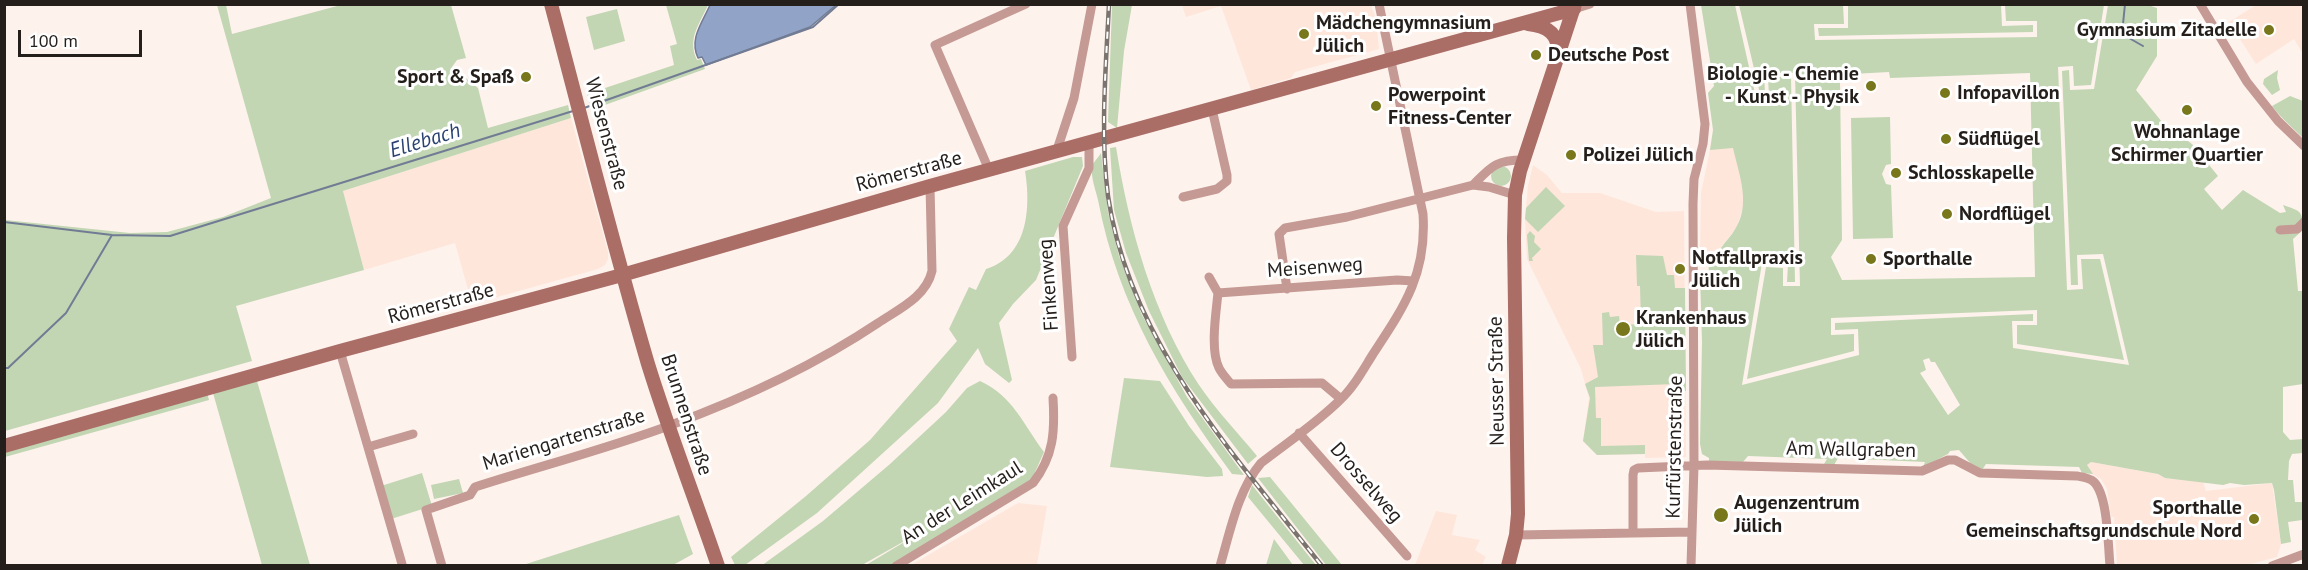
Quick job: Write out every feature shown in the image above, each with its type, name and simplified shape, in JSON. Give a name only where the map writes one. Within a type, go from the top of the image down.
[{"type":"main road","name":"Wiesenstraße","points":[[551,4],[622,275]]},
{"type":"main road","name":"Römerstraße","points":[[4,446],[1574,7]]},
{"type":"main road","name":"Neusser Straße","points":[[1508,566],[1516,535],[1519,490],[1515,195],[1523,160],[1574,7]]},
{"type":"main road","points":[[1522,23],[1536,25],[1552,32],[1557,39],[1558,56]]},
{"type":"main road","name":"Brunnenstraße","points":[[622,275],[668,426],[718,566]]},
{"type":"street","points":[[989,170],[935,45],[1026,4]]},
{"type":"street","points":[[1056,153],[1074,98],[1092,4]]},
{"type":"street","points":[[1220,566],[1248,480],[1261,463],[1341,399],[1404,307],[1414,281],[1423,245],[1423,214],[1389,59],[1387,33],[1379,4]]},
{"type":"street","name":"Römerstraße","points":[[1574,7],[1590,4]]},
{"type":"street","name":"Kurfürstenstraße","points":[[1690,4],[1706,124],[1694,179],[1693,204],[1694,465],[1691,566]]},
{"type":"street","points":[[2200,4],[2264,105],[2304,146]]},
{"type":"street","points":[[1183,197],[1217,189],[1227,181],[1212,109]]},
{"type":"street","name":"Finkenweg","points":[[1072,357],[1063,226],[1089,168],[1089,144]]},
{"type":"street","points":[[1473,185],[1493,164],[1502,160],[1523,160]]},
{"type":"street","points":[[1287,289],[1279,234],[1285,228],[1347,217],[1473,185],[1515,195]]},
{"type":"street","name":"Mariengartenstraße","points":[[442,566],[426,510],[470,495],[475,487],[668,426],[749,393],[833,350],[922,292],[929,283],[932,271],[930,186]]},
{"type":"street","points":[[2280,230],[2297,229],[2304,222]]},
{"type":"street","points":[[1209,277],[1218,293],[1215,334],[1218,367],[1231,384],[1322,383],[1341,399]]},
{"type":"street","name":"Meisenweg","points":[[1218,293],[1397,280],[1414,281]]},
{"type":"street","points":[[340,351],[402,564]]},
{"type":"street","name":"An der Leimkaul","points":[[896,566],[1033,483],[1044,470],[1051,453],[1054,421],[1053,398]]},
{"type":"street","name":"Drosselweg","points":[[1299,433],[1407,556]]},
{"type":"street","points":[[368,447],[413,434]]},
{"type":"street","name":"Am Wallgraben","points":[[1632,533],[1634,470],[1638,468],[1707,465],[1922,471],[1948,460],[1955,460],[1980,473],[2083,477],[2094,482],[2101,496],[2110,566]]},
{"type":"street","points":[[1516,535],[1692,532]]},
{"type":"street","points":[[2272,566],[2304,554]]},
{"type":"shaded area","name":"Mädchengymnasium Jülich","points":[[1182,5],[1371,5],[1376,19],[1379,49],[1295,72],[1291,78],[1251,90],[1221,6],[1186,17]]},
{"type":"shaded area","name":"Gymnasium Zitadelle","points":[[2256,5],[2303,5],[2303,54],[2294,39],[2256,64],[2229,22]]},
{"type":"shaded area","points":[[571,118],[608,252],[605,265],[598,269],[472,304],[455,243],[364,270],[343,191]]},
{"type":"shaded area","points":[[1736,143],[1745,202],[1736,229],[1722,245],[1718,254],[1700,253],[1701,193],[1711,145]]},
{"type":"shaded area","name":"Krankenhaus Jülich","points":[[1533,165],[1547,175],[1562,193],[1600,193],[1656,212],[1684,211],[1686,457],[1645,458],[1645,454],[1597,455],[1583,441],[1589,398],[1581,369],[1527,259],[1525,219],[1528,186]]},
{"type":"shaded area","points":[[2091,462],[2158,474],[2165,478],[2203,482],[2206,491],[2272,483],[2281,544],[2277,557],[2247,565],[2117,565],[2114,517],[2111,517],[2107,489],[2101,479],[2092,474],[2087,465]]},
{"type":"shaded area","points":[[1018,503],[1047,506],[1037,565],[911,565]]},
{"type":"shaded area","points":[[1436,511],[1457,515],[1452,535],[1480,540],[1475,550],[1486,557],[1482,565],[1415,565]]},
{"type":"green space","points":[[217,5],[226,5],[232,34],[341,5],[451,5],[466,58],[457,60],[452,67],[478,88],[488,128],[568,105],[571,118],[343,191],[364,270],[236,306],[252,361],[5,431],[5,220],[130,233],[167,232],[223,217],[271,198]]},
{"type":"green space","points":[[666,5],[708,5],[695,32],[693,45],[697,60],[701,59],[705,69],[591,110],[587,94],[674,65],[670,46],[677,44]]},
{"type":"green space","points":[[1112,5],[1132,5],[1124,51],[1117,128],[1108,122]]},
{"type":"green space","points":[[1701,5],[1735,5],[1756,98],[1769,97],[1768,77],[1791,77],[1795,282],[1787,282],[1788,264],[1762,263],[1742,385],[1859,355],[1858,329],[1835,330],[1835,323],[2033,314],[2033,321],[2012,321],[2013,348],[2129,365],[2103,254],[2077,255],[2078,285],[2071,285],[2062,71],[2069,70],[2070,90],[2094,89],[2108,5],[2148,5],[2157,8],[2157,56],[2136,90],[2162,122],[2192,144],[2218,176],[2204,189],[2222,210],[2243,190],[2280,213],[2286,212],[2283,205],[2297,210],[2301,215],[2303,230],[2293,239],[2298,291],[2303,291],[2303,384],[2283,387],[2283,432],[2290,440],[2303,439],[2303,453],[2292,454],[2289,461],[2288,480],[2293,480],[2295,502],[2304,502],[2303,530],[2302,520],[2288,522],[2291,542],[2281,544],[2272,483],[2223,485],[2165,478],[2158,474],[2091,462],[2087,465],[2093,474],[2082,473],[2079,467],[1986,464],[1982,470],[1971,464],[1959,450],[1950,451],[1923,467],[1925,462],[1838,458],[1834,465],[1824,464],[1827,459],[1748,456],[1743,462],[1709,461],[1709,458],[1702,454],[1700,444],[1702,342],[1700,275],[1709,275],[1708,253],[1718,254],[1734,231],[1742,211],[1743,200],[1741,179],[1733,148],[1710,150],[1713,130],[1708,93],[1714,86]],"holes":[[[1929,358],[1931,362],[1935,362],[1960,405],[1948,415],[1920,373],[1926,370],[1923,360]]]},
{"type":"green space","points":[[1739,5],[1843,5],[1844,24],[1814,24],[1815,40],[2037,37],[2037,21],[2006,21],[2005,5],[2104,5],[2091,85],[2074,86],[2073,66],[2058,67],[2067,290],[2083,289],[2081,259],[2100,259],[2124,360],[2017,344],[2017,325],[2037,325],[2037,310],[1831,318],[1831,335],[1854,334],[1854,351],[1747,379],[1766,267],[1783,268],[1783,286],[1800,286],[1795,73],[1764,73],[1765,94],[1760,94]],"holes":[[[1889,72],[1890,78],[2030,73],[2035,277],[1842,280],[1831,257],[1842,240],[1840,81],[1851,80],[1852,74]]]},
{"type":"green space","points":[[1848,5],[2001,5],[2002,26],[2033,25],[2033,32],[1819,36],[1818,28],[1848,28]]},
{"type":"green space","points":[[617,9],[625,41],[594,50],[586,17]]},
{"type":"green space","points":[[2278,70],[2280,90],[2272,95],[2263,84],[2264,79]]},
{"type":"green space","points":[[2290,96],[2303,101],[2303,138],[2272,106]]},
{"type":"green space","points":[[1890,117],[1891,164],[1886,165],[1882,174],[1886,184],[1891,185],[1893,238],[1853,239],[1851,118]]},
{"type":"green space","points":[[1116,147],[1136,239],[1168,330],[1199,385],[1257,456],[1248,464],[1182,377],[1149,311],[1126,253],[1114,210],[1110,148]]},
{"type":"green space","points":[[1101,153],[1108,212],[1119,256],[1142,315],[1187,397],[1244,475],[1232,474],[1209,442],[1168,378],[1133,311],[1107,239],[1093,182],[1092,168]]},
{"type":"green space","points":[[1073,157],[1082,157],[1083,166],[1036,280],[999,323],[1012,380],[1009,383],[985,364],[978,348],[938,403],[817,513],[745,565],[735,565],[731,557],[870,440],[957,341],[949,329],[969,287],[976,290],[986,269],[1000,263],[1011,253],[1024,229],[1027,200],[1025,171]]},
{"type":"green space","points":[[1501,166],[1508,169],[1511,176],[1508,183],[1501,186],[1494,183],[1491,176],[1494,169]]},
{"type":"green space","points":[[1546,187],[1565,206],[1538,232],[1525,219],[1526,208]]},
{"type":"green space","points":[[1530,231],[1535,236],[1534,242],[1541,249],[1532,258],[1533,261],[1529,261],[1527,235]]},
{"type":"green space","points":[[1636,255],[1663,256],[1667,275],[1674,275],[1675,288],[1685,288],[1686,391],[1682,391],[1676,384],[1595,387],[1596,418],[1601,418],[1601,446],[1645,445],[1645,454],[1597,455],[1583,441],[1590,398],[1585,384],[1598,377],[1593,345],[1603,345],[1602,313],[1609,312],[1610,317],[1619,316],[1620,325],[1641,324]]},
{"type":"green space","points":[[1124,378],[1160,381],[1189,426],[1222,469],[1223,476],[1207,477],[1110,467]]},
{"type":"green space","points":[[257,381],[310,565],[262,565],[213,393]]},
{"type":"green space","points":[[980,381],[1001,394],[1017,412],[1044,452],[1032,479],[891,565],[866,565],[926,529],[862,565],[761,566],[823,521],[890,464],[946,412],[967,388]]},
{"type":"green space","points":[[207,393],[209,400],[5,457],[5,450]]},
{"type":"green space","points":[[422,473],[432,506],[391,519],[381,486]]},
{"type":"green space","points":[[1270,477],[1342,565],[1326,565],[1258,478]]},
{"type":"green space","points":[[459,479],[463,493],[434,499],[431,485]]},
{"type":"green space","points":[[1252,485],[1316,565],[1304,565],[1248,497]]},
{"type":"green space","points":[[679,515],[693,554],[673,565],[523,565]]},
{"type":"green space","points":[[1274,539],[1293,565],[1266,565]]},
{"type":"water","points":[[710,4],[836,5],[810,27],[706,65],[702,57],[698,58],[695,44]]},
{"type":"waterway","name":"Ellebach","points":[[584,108],[813,27],[839,4]]},
{"type":"waterway","points":[[1930,4],[1941,4]]},
{"type":"waterway","points":[[2125,4],[2122,34],[2143,46]]},
{"type":"waterway","name":"Ellebach","points":[[4,222],[112,235],[170,236],[573,111]]},
{"type":"waterway","points":[[4,368],[8,368],[66,313],[112,235]]},
{"type":"railway","points":[[1109,4],[1104,100],[1104,149],[1108,196],[1120,249],[1138,299],[1162,348],[1190,394],[1254,482],[1322,566]]},
{"type":"place","name":"Gymnasium Zitadelle","points":[[2269,30]]},
{"type":"place","name":"Mädchengymnasium Jülich","points":[[1304,34]]},
{"type":"place","name":"Deutsche Post","points":[[1536,55]]},
{"type":"place","name":"Sport & Spaß","points":[[526,77]]},
{"type":"place","name":"Biologie - Chemie - Kunst - Physik","points":[[1871,86]]},
{"type":"place","name":"Infopavillon","points":[[1945,93]]},
{"type":"place","name":"Powerpoint Fitness-Center","points":[[1376,106]]},
{"type":"place","name":"Wohnanlage Schirmer Quartier","points":[[2187,110]]},
{"type":"place","name":"Südflügel","points":[[1946,139]]},
{"type":"place","name":"Polizei Jülich","points":[[1571,155]]},
{"type":"place","name":"Schlosskapelle","points":[[1896,173]]},
{"type":"place","name":"Nordflügel","points":[[1947,214]]},
{"type":"place","name":"Sporthalle","points":[[1871,259]]},
{"type":"place","name":"Notfallpraxis Jülich","points":[[1680,269]]},
{"type":"place","name":"Krankenhaus Jülich","points":[[1623,329]]},
{"type":"place","name":"Augenzentrum Jülich","points":[[1721,515]]},
{"type":"place","name":"Sporthalle Gemeinschaftsgrundschule Nord","points":[[2254,519]]}]
